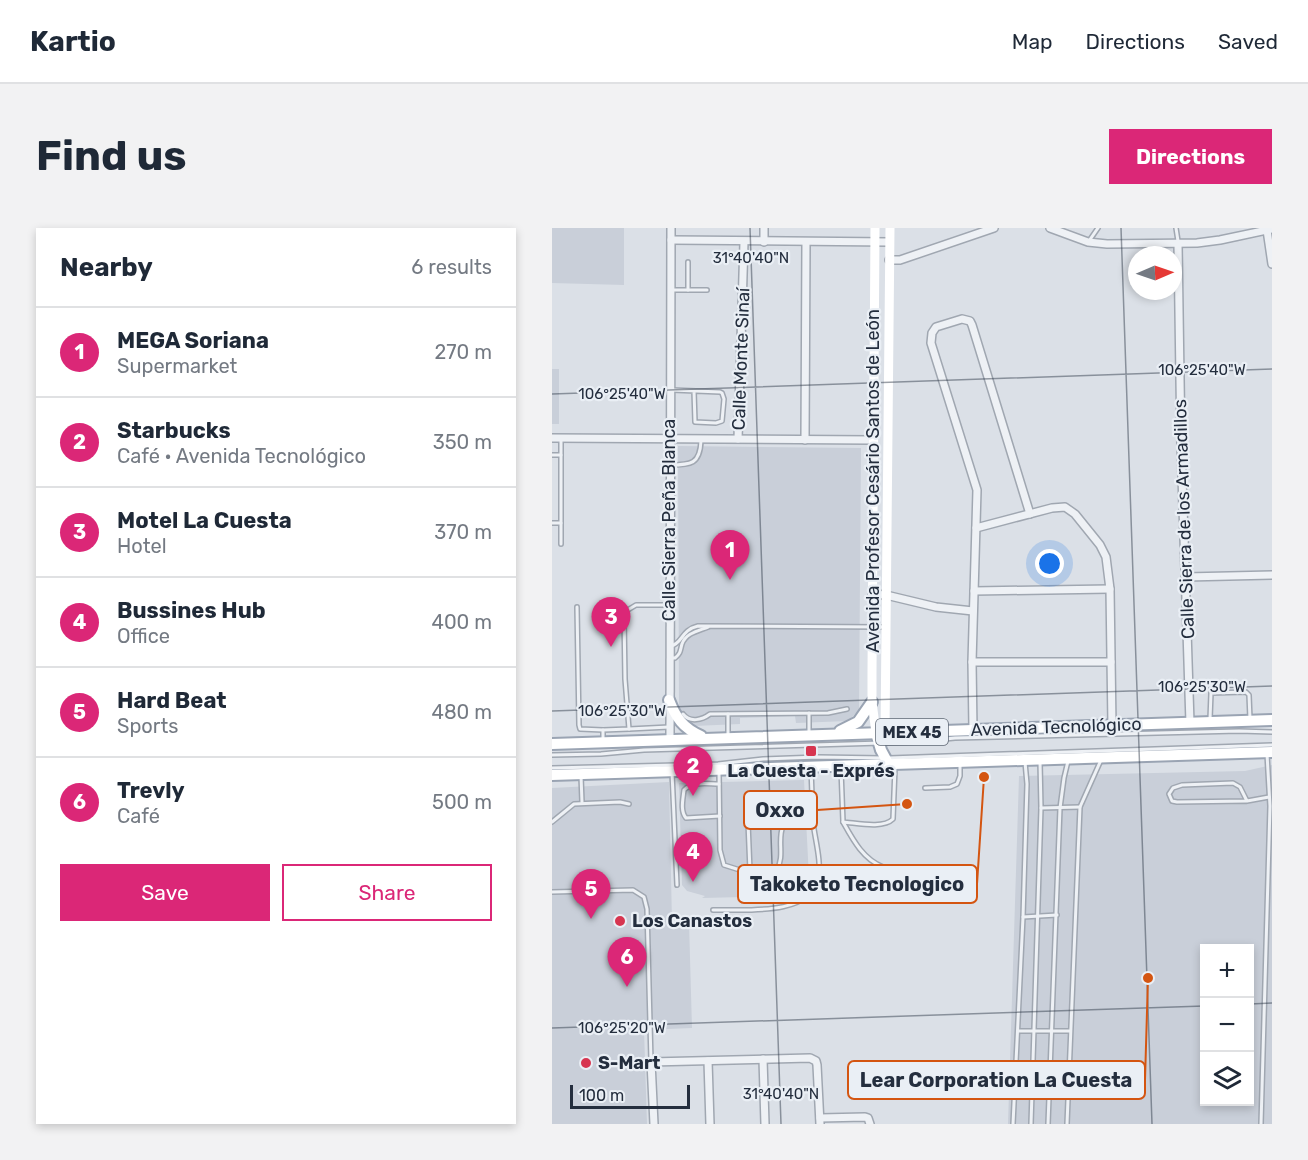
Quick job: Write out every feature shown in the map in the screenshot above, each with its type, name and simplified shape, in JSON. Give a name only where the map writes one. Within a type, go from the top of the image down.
[{"type":"main road","points":[[669,700],[682,725],[704,738]]},
{"type":"main road","points":[[834,733],[858,722],[872,702]]},
{"type":"main road","name":"Avenida Tecnológico","points":[[552,744],[834,733],[880,736],[973,730],[1272,720]]},
{"type":"main road","points":[[880,736],[889,761]]},
{"type":"main road","name":"Avenida Tecnológico","points":[[552,775],[841,765],[889,761],[1040,760],[1270,750]]},
{"type":"street","name":"Calle Sierra Peña Blanca","points":[[670,740],[671,228]]},
{"type":"street","points":[[764,228],[764,242]]},
{"type":"street","name":"Avenida Profesor Cesário Santos de León","points":[[875,228],[872,702],[880,736]]},
{"type":"street","name":"Avenida Profesor Cesário Santos de León","points":[[880,736],[886,595],[890,228]]},
{"type":"street","points":[[889,260],[900,260],[994,228]]},
{"type":"street","points":[[1050,228],[1088,242],[1107,244],[1178,244],[1220,240],[1270,229],[1272,264]]},
{"type":"street","points":[[671,240],[889,242]]},
{"type":"street","name":"Calle Monte Sinaí","points":[[738,439],[744,242]]},
{"type":"street","points":[[805,440],[806,242]]},
{"type":"street","name":"Calle Sierra de los Armadillos","points":[[1178,244],[1190,723]]},
{"type":"street","points":[[973,730],[972,662],[977,501],[975,480],[932,343],[932,333],[936,327],[962,319],[970,321],[1030,514]]},
{"type":"street","points":[[552,438],[872,440]]},
{"type":"street","points":[[976,528],[1059,507],[1071,510],[1100,545],[1106,557],[1110,589],[1112,726]]},
{"type":"street","points":[[1186,577],[1272,574]]},
{"type":"street","points":[[974,591],[1110,589]]},
{"type":"street","points":[[872,594],[886,595],[936,607],[973,611]]},
{"type":"street","points":[[972,662],[1111,662]]},
{"type":"street","points":[[654,1124],[651,1062],[810,1058],[816,1061],[820,1121],[869,1121]]},
{"type":"street","points":[[763,1059],[765,1124]]},
{"type":"street","points":[[708,1061],[710,1124]]},
{"type":"lane","points":[[1088,242],[1098,228]]},
{"type":"lane","points":[[1176,228],[1178,244]]},
{"type":"lane","points":[[688,262],[688,290]]},
{"type":"lane","points":[[670,290],[707,290]]},
{"type":"lane","points":[[670,389],[722,393],[724,399],[722,421],[695,422],[694,391]]},
{"type":"lane","points":[[561,438],[561,544]]},
{"type":"lane","points":[[670,465],[686,465],[694,461],[699,454],[701,439]]},
{"type":"lane","points":[[552,455],[561,455]]},
{"type":"lane","points":[[552,523],[561,523]]},
{"type":"lane","points":[[629,729],[624,616],[631,606],[669,605]]},
{"type":"lane","points":[[577,607],[579,725],[584,730],[669,727]]},
{"type":"lane","points":[[669,646],[677,644],[688,630],[698,626],[885,627]]},
{"type":"lane","points":[[669,658],[678,656],[682,644],[689,635],[710,626]]},
{"type":"lane","points":[[1210,722],[1210,696],[1213,693],[1247,693],[1250,721]]},
{"type":"lane","points":[[684,714],[692,719],[704,719],[710,714],[828,713],[847,709]]},
{"type":"lane","points":[[809,713],[809,734]]},
{"type":"lane","points":[[728,714],[728,738]]},
{"type":"lane","points":[[603,730],[603,743]]},
{"type":"lane","points":[[552,755],[880,736],[1272,732]]},
{"type":"lane","points":[[552,768],[718,764],[763,759],[844,756],[889,761],[1270,750],[1261,1124]]},
{"type":"lane","points":[[1067,1124],[1080,807],[1102,758]]},
{"type":"lane","points":[[1048,1124],[1060,808],[1069,759]]},
{"type":"lane","points":[[1013,1124],[1023,917],[1027,784],[1025,760]]},
{"type":"lane","points":[[1031,1124],[1039,917],[1040,760]]},
{"type":"lane","points":[[843,822],[881,824],[891,821],[894,813],[889,761]]},
{"type":"lane","points":[[925,788],[950,787],[957,784],[960,776],[960,761]]},
{"type":"lane","points":[[841,765],[843,822],[860,850],[883,867]]},
{"type":"lane","points":[[713,910],[774,908],[797,903],[804,899],[816,885],[818,878],[811,766]]},
{"type":"lane","points":[[718,770],[720,850],[724,865],[733,869],[750,871],[777,869],[780,861],[780,836],[783,826],[813,822]]},
{"type":"lane","points":[[672,771],[677,885]]},
{"type":"lane","points":[[581,774],[582,802]]},
{"type":"lane","points":[[1247,801],[1240,787],[1233,783],[1182,785],[1173,788],[1169,794],[1172,801],[1177,802],[1247,801],[1269,797]]},
{"type":"lane","points":[[719,784],[688,786],[684,790],[683,814],[686,818],[720,816]]},
{"type":"lane","points":[[747,798],[750,871]]},
{"type":"lane","points":[[552,822],[570,806],[582,802],[629,804]]},
{"type":"lane","points":[[1041,808],[1080,807]]},
{"type":"lane","points":[[552,892],[633,890],[644,897],[647,909],[651,1062]]},
{"type":"lane","points":[[1023,917],[1057,915]]},
{"type":"lane","points":[[1019,1032],[1070,1031]]},
{"type":"shaded area","points":[[552,228],[624,228],[624,285],[552,283]]},
{"type":"shaded area","points":[[552,369],[559,369],[559,424],[552,424]]},
{"type":"shaded area","points":[[678,446],[861,448],[859,710],[848,721],[796,723],[795,716],[740,718],[740,724],[694,726],[682,715],[679,705]]},
{"type":"shaded area","points":[[1272,765],[1272,1124],[1008,1124],[1019,776],[1245,771]]},
{"type":"shaded area","points":[[804,780],[809,878],[798,892],[790,896],[702,898],[705,896],[687,891],[682,885],[679,783]]},
{"type":"shaded area","points":[[669,782],[672,923],[689,922],[692,1028],[644,1030],[647,1124],[552,1124],[552,788]]},
{"type":"place","name":"MEGA Soriana","points":[[730,580]]},
{"type":"place","name":"Motel La Cuesta","points":[[611,647]]},
{"type":"place","name":"La Cuesta - Exprés","points":[[811,751]]},
{"type":"place","name":"Takoketo Tecnologico","points":[[984,777]]},
{"type":"place","name":"Starbucks","points":[[693,796]]},
{"type":"place","name":"Oxxo","points":[[907,804]]},
{"type":"place","name":"Bussines Hub","points":[[693,882]]},
{"type":"place","name":"Hard Beat","points":[[591,919]]},
{"type":"place","name":"Los Canastos","points":[[620,921]]},
{"type":"place","name":"Lear Corporation La Cuesta","points":[[1148,978]]},
{"type":"place","name":"Trevly","points":[[627,987]]},
{"type":"place","name":"S-Mart","points":[[586,1063]]}]
